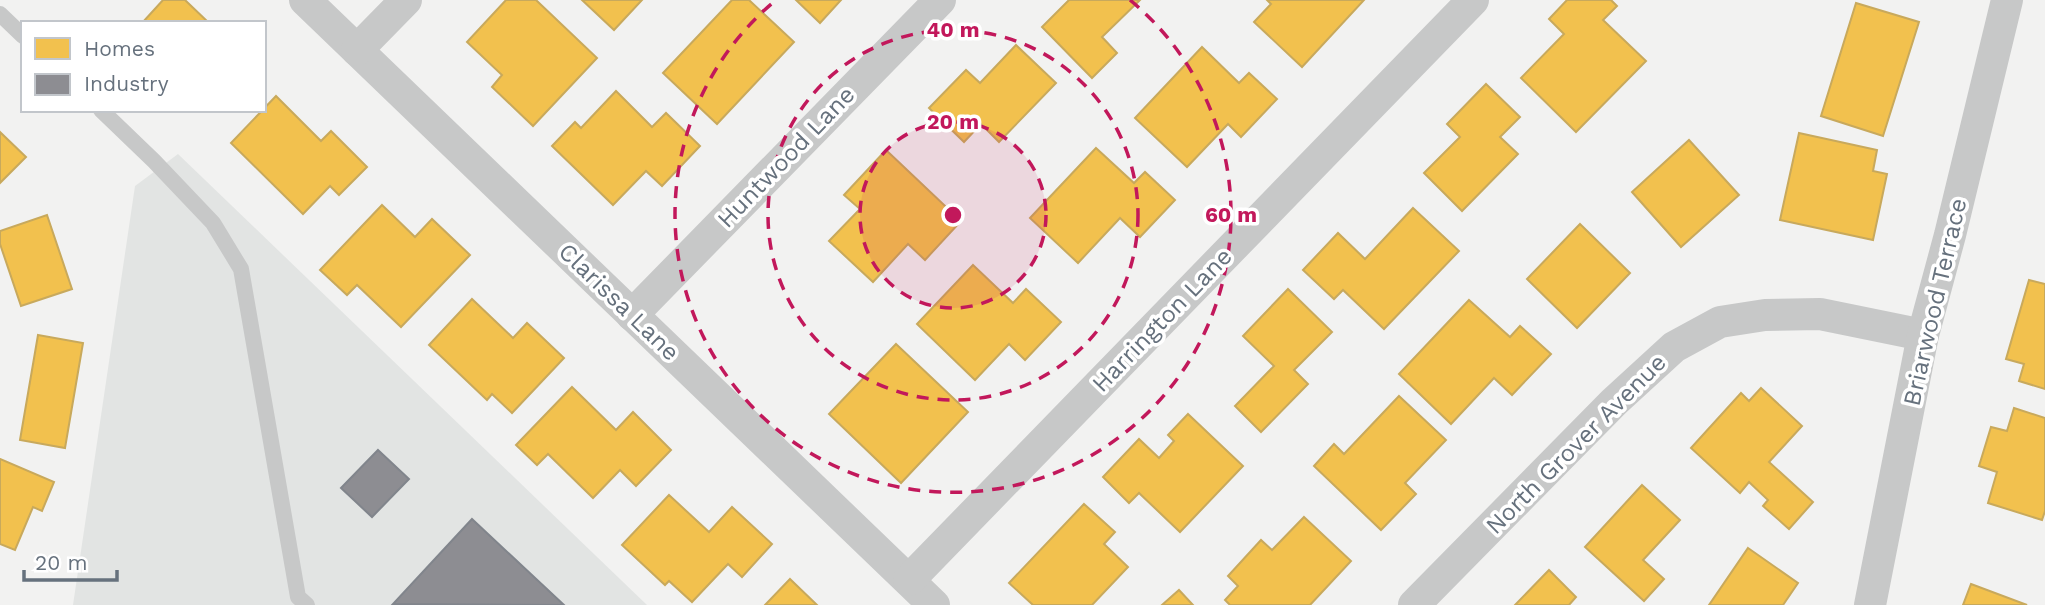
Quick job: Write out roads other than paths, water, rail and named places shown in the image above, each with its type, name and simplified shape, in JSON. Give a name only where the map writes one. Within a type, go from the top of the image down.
[{"type":"street","name":"Clarissa Lane","points":[[305,0],[934,605]]},
{"type":"street","points":[[357,50],[406,0]]},
{"type":"street","name":"Huntwood Lane","points":[[632,315],[940,0]]},
{"type":"street","name":"Harrington Lane","points":[[909,580],[1473,0]]},
{"type":"street","name":"Briarwood Terrace","points":[[1870,605],[1923,335],[2007,0]]},
{"type":"street","name":"North Grover Avenue","points":[[1414,605],[1614,402],[1674,347],[1720,322],[1765,315],[1820,314],[1923,335]]},
{"type":"lane","points":[[0,14],[21,34]]},
{"type":"lane","points":[[103,112],[213,223],[241,269],[298,597],[307,605]]}]
